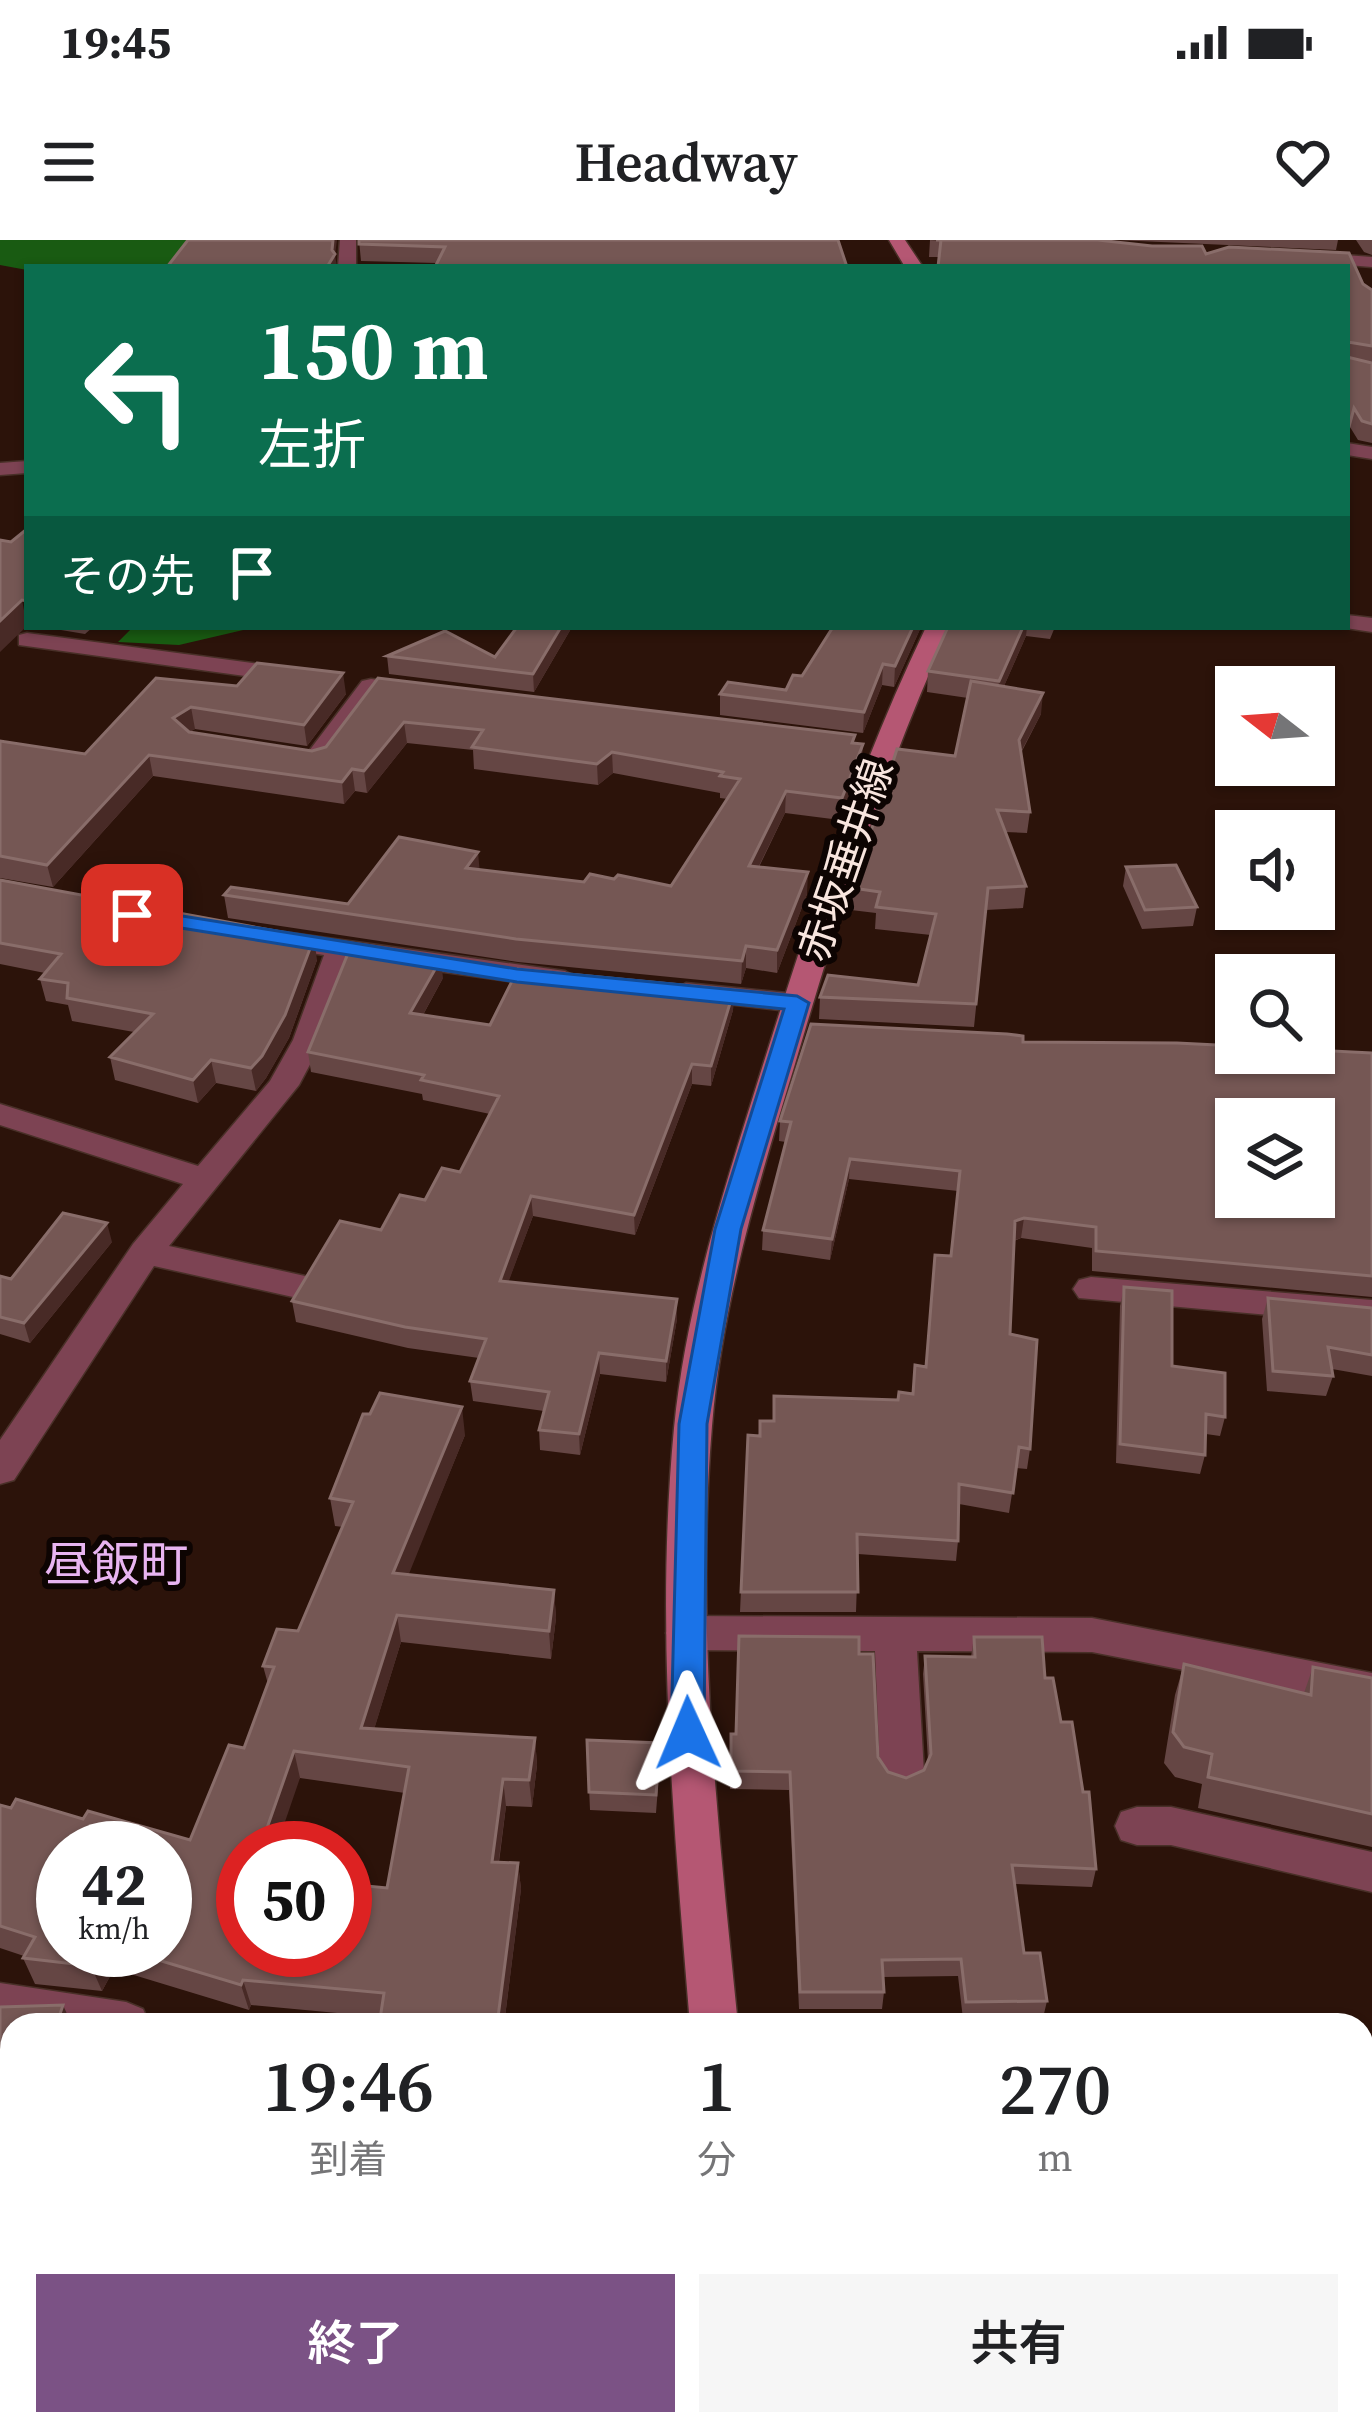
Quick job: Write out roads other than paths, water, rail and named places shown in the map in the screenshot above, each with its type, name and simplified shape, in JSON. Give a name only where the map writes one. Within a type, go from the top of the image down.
[{"type":"main road","name":"赤坂垂井線","points":[[713,2013],[688,1733],[693,1424],[728,1229],[802,1022],[872,746],[936,630]]},
{"type":"street","points":[[1345,240],[1362,262],[1363,281]]},
{"type":"street","points":[[1293,256],[1362,262]]},
{"type":"street","points":[[27,640],[441,694]]},
{"type":"street","points":[[255,751],[316,760],[348,682]]},
{"type":"street","points":[[237,933],[587,982]]},
{"type":"street","points":[[0,1470],[145,1252],[283,1085],[308,1040],[340,951]]},
{"type":"street","points":[[657,989],[802,1022]]},
{"type":"street","points":[[0,1114],[205,1179]]},
{"type":"street","points":[[145,1252],[293,1285]]},
{"type":"street","points":[[1090,1289],[1372,1312]]},
{"type":"street","points":[[687,1633],[1092,1635],[1372,1690]]},
{"type":"street","points":[[895,1634],[902,1773]]},
{"type":"street","points":[[1137,1826],[1171,1826],[1372,1872]]},
{"type":"street","points":[[0,2006],[45,2013]]},
{"type":"district","name":"昼飯町","points":[[116,1564]]}]
